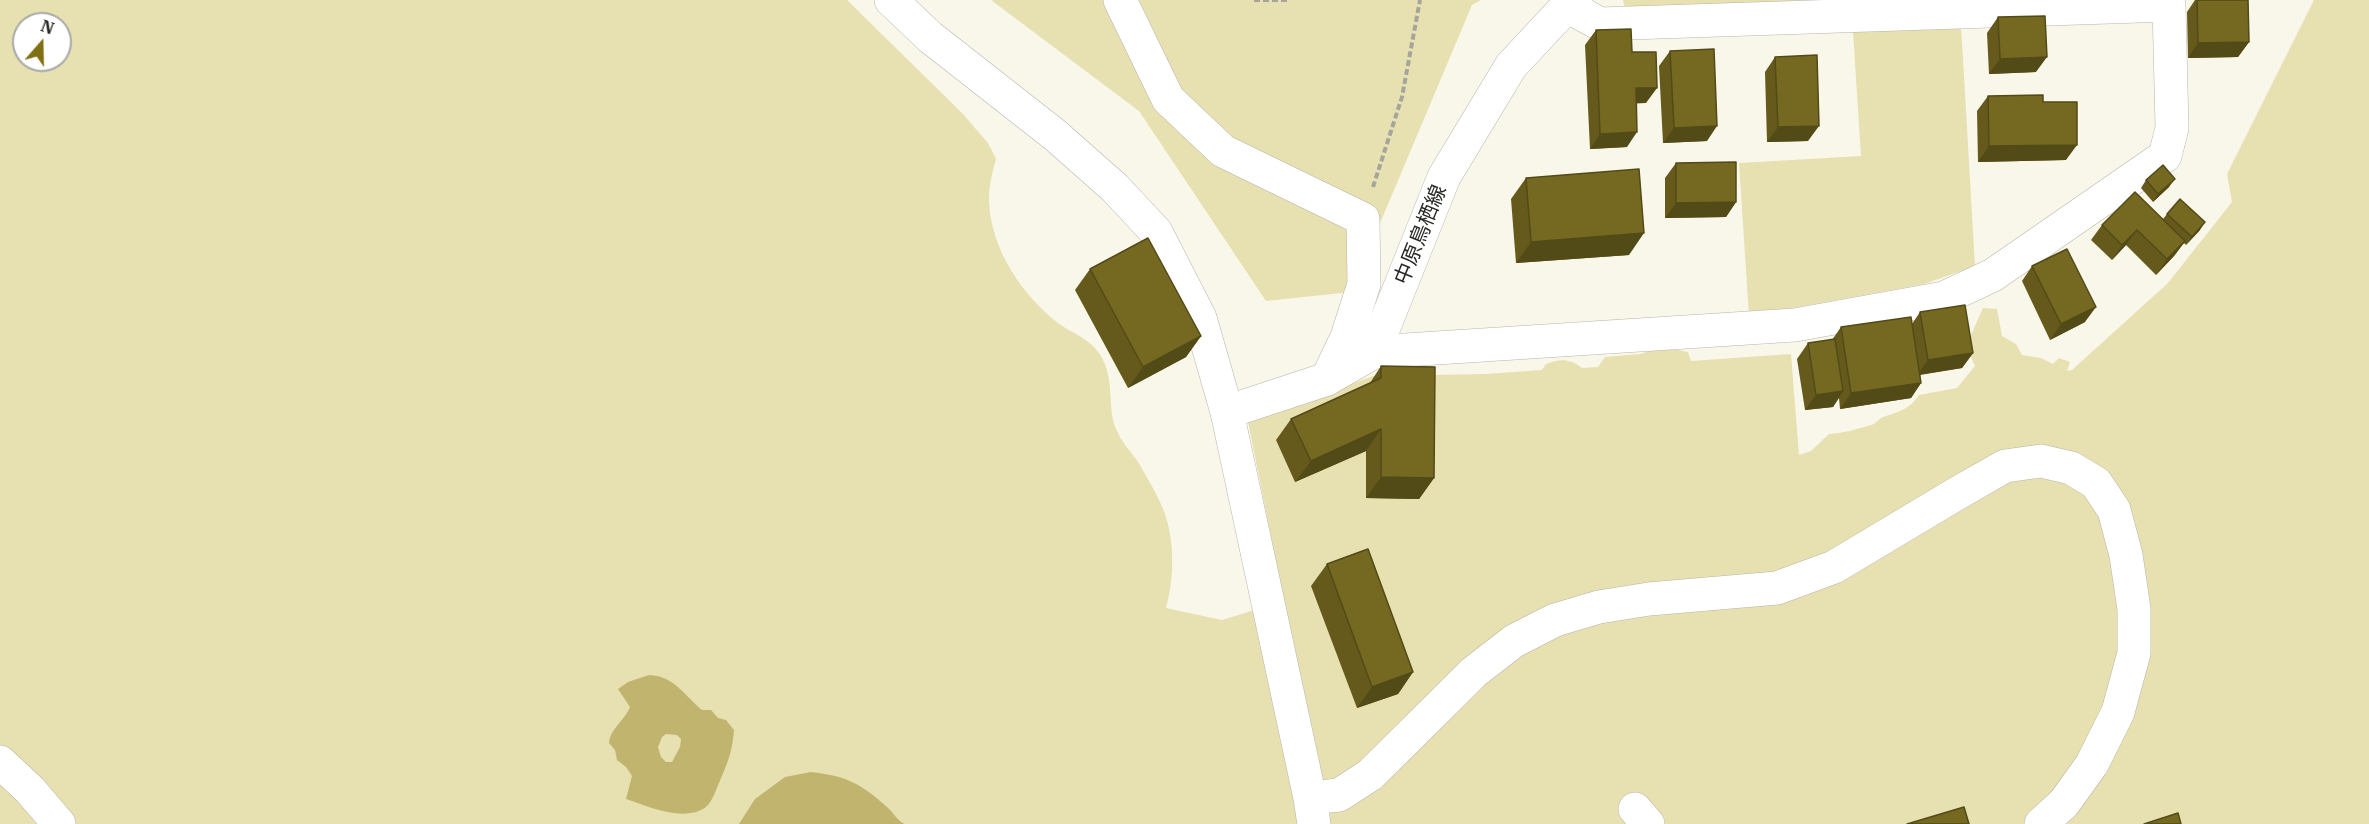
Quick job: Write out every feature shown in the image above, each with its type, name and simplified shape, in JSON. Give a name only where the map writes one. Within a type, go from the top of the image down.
[{"type":"street","points":[[891,0],[930,37],[1054,135],[1106,180],[1156,232],[1200,318],[1227,412],[1312,811],[1370,775],[1473,672],[1515,641],[1555,620],[1599,607],[1649,599],[1777,588],[1834,567],[2005,466],[2041,461],[2071,468],[2096,483],[2114,510],[2126,555],[2134,609],[2134,653],[2118,712],[2092,764],[2064,803],[2041,824]]},
{"type":"street","points":[[1120,0],[1168,99],[1223,151],[1363,219],[1364,284],[1347,337],[1327,379]]},
{"type":"street","points":[[1227,412],[1327,379],[1374,352],[1795,325],[1944,298],[1993,274],[2165,156],[2172,128],[2169,5],[1600,24],[1572,3]]},
{"type":"street","name":"中原鳥栖線","points":[[1374,352],[1444,177],[1511,66],[1572,3]]},
{"type":"street","points":[[0,762],[30,790],[59,824]]},
{"type":"path","points":[[1254,0],[1289,0]]},
{"type":"path","points":[[1363,219],[1402,97],[1419,0]]},
{"type":"shaded area","points":[[0,0],[847,0],[962,113],[988,143],[996,159],[989,200],[991,218],[1002,253],[1010,269],[1032,299],[1058,323],[1092,345],[1101,356],[1106,366],[1112,414],[1117,431],[1140,465],[1165,514],[1172,561],[1171,585],[1166,608],[1222,620],[1284,601],[1248,422],[1373,376],[1486,374],[1542,370],[1546,364],[1560,360],[1573,362],[1582,368],[1598,367],[1605,357],[1640,354],[1662,347],[1688,352],[1691,361],[1791,354],[1799,455],[1811,451],[1829,434],[1873,424],[1903,409],[1912,404],[1919,395],[1957,388],[1975,366],[1966,346],[1983,308],[1997,309],[2002,336],[2016,344],[2022,355],[2041,358],[2053,364],[2059,358],[2070,362],[2067,371],[2072,370],[2168,283],[2232,202],[2227,174],[2314,0],[2369,0],[2369,824],[0,824]]},
{"type":"shaded area","points":[[991,0],[1481,0],[1472,5],[1351,292],[1266,301],[1139,111]]},
{"type":"shaded area","points":[[1623,0],[1926,0],[1626,12]]},
{"type":"shaded area","points":[[1961,25],[1975,266],[1924,284],[1749,316],[1739,163],[1861,156],[1853,32]]},
{"type":"shaded area","points":[[649,675],[665,679],[678,687],[702,710],[711,710],[718,718],[726,720],[734,730],[727,763],[714,796],[706,807],[697,812],[666,812],[626,799],[632,776],[617,760],[615,750],[609,743],[612,733],[630,707],[618,689],[628,682]],"holes":[[[666,734],[677,735],[681,739],[680,747],[672,762],[666,762],[661,757],[658,747],[662,737]]]},
{"type":"shaded area","points":[[811,772],[852,782],[878,799],[905,824],[739,824],[755,799],[785,777]]},
{"type":"building","points":[[2197,0],[2248,0],[2249,42],[2198,43]]},
{"type":"building","points":[[2045,16],[2047,57],[2000,59],[1998,17]]},
{"type":"building","points":[[1631,29],[1632,52],[1656,52],[1657,88],[1636,88],[1637,132],[1600,134],[1596,30]]},
{"type":"building","points":[[1714,49],[1717,126],[1674,128],[1670,51]]},
{"type":"building","points":[[1817,55],[1819,126],[1778,127],[1775,57]]},
{"type":"building","points":[[2043,95],[2043,102],[2077,102],[2077,145],[1989,146],[1988,96]]},
{"type":"building","points":[[1736,162],[1736,202],[1676,203],[1676,163]]},
{"type":"building","points":[[2163,165],[2175,179],[2158,194],[2146,180]]},
{"type":"building","points":[[1639,169],[1644,233],[1531,242],[1526,178]]},
{"type":"building","points":[[2135,192],[2185,241],[2167,259],[2137,230],[2122,245],[2102,225]]},
{"type":"building","points":[[2180,199],[2205,222],[2192,237],[2167,214]]},
{"type":"building","points":[[1148,238],[1201,336],[1143,367],[1090,269]]},
{"type":"building","points":[[2067,249],[2096,307],[2061,324],[2032,266]]},
{"type":"building","points":[[1965,305],[1973,353],[1928,360],[1920,312]]},
{"type":"building","points":[[1911,317],[1921,383],[1851,393],[1841,327]]},
{"type":"building","points":[[1835,339],[1843,391],[1816,395],[1808,343]]},
{"type":"building","points":[[1381,366],[1435,367],[1434,478],[1381,477],[1381,429],[1311,461],[1291,419],[1381,378]]},
{"type":"building","points":[[1368,549],[1413,672],[1372,687],[1327,564]]},
{"type":"building","points":[[1964,807],[1969,824],[1907,824]]},
{"type":"building","points":[[2178,813],[2181,824],[2144,824]]}]
